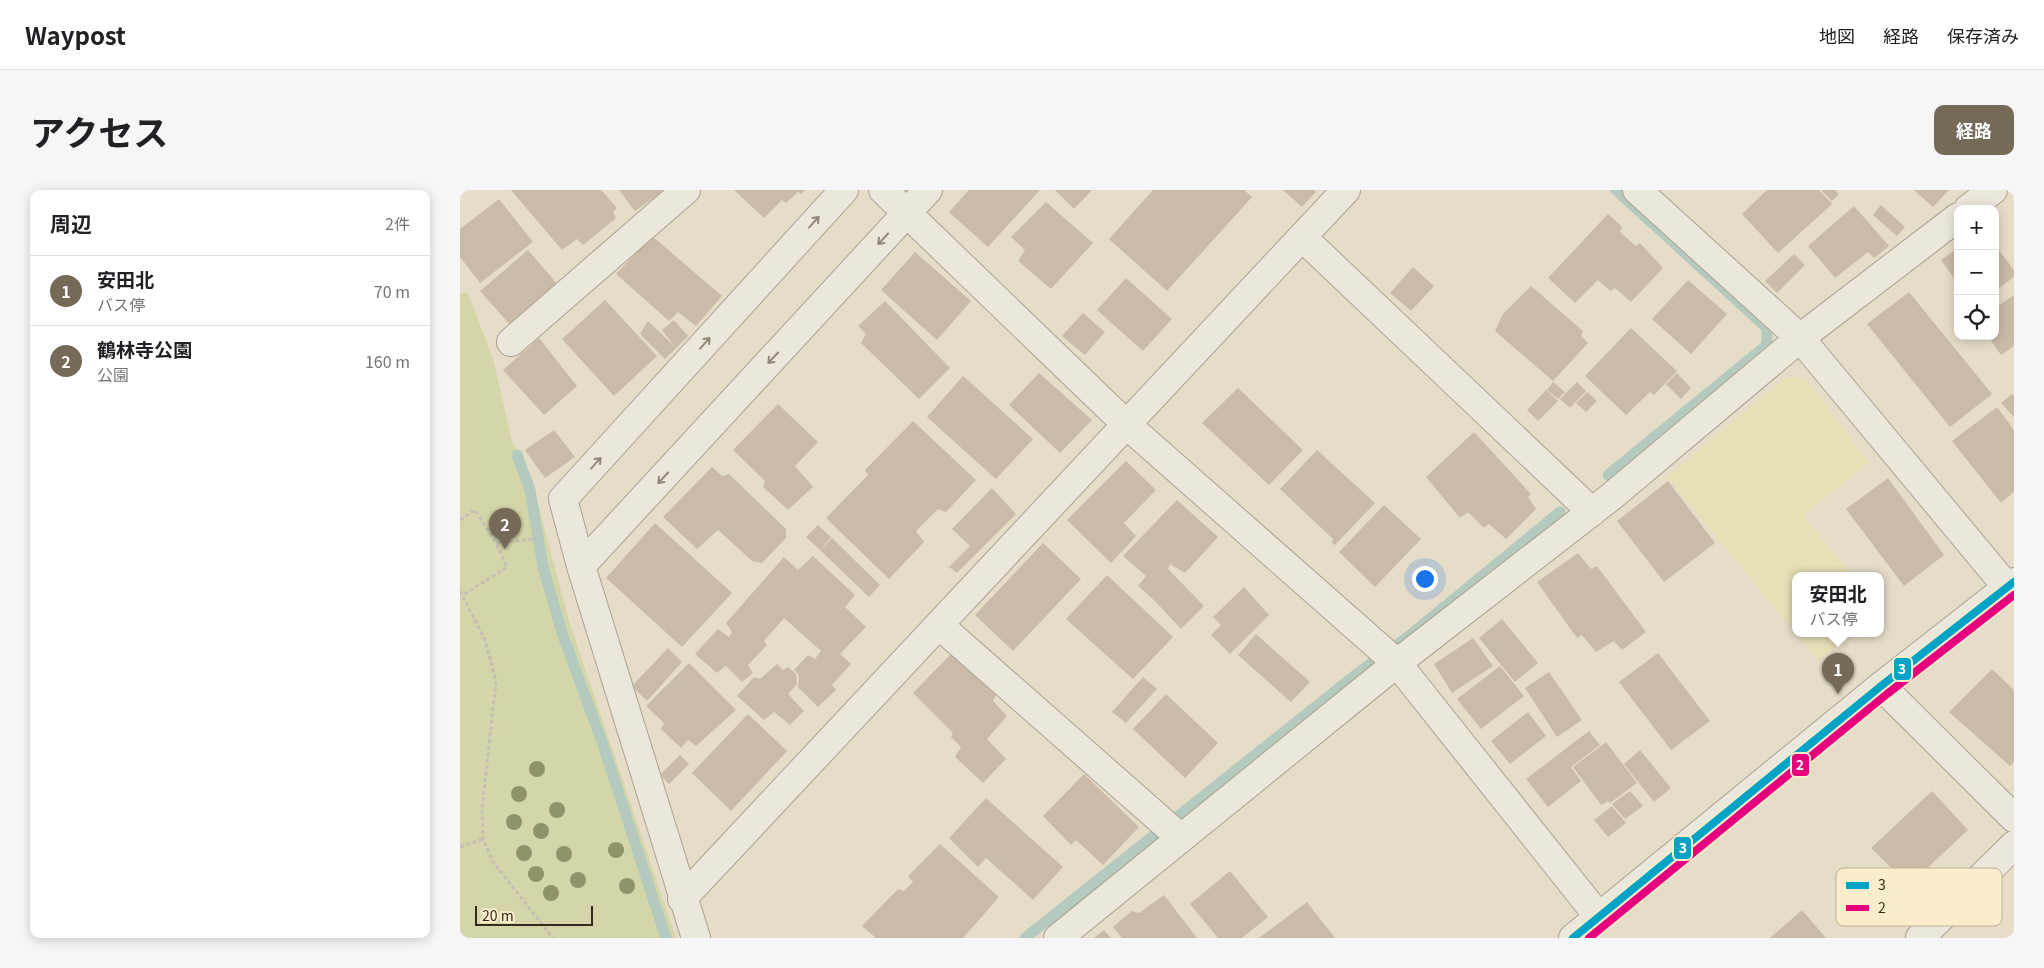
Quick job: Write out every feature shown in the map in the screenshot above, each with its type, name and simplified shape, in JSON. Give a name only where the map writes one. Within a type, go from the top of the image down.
[{"type":"street","points":[[511,342],[686,190]]},
{"type":"street","points":[[696,938],[682,898],[581,566],[563,499],[844,190]]},
{"type":"street","points":[[883,190],[1127,425],[1396,662],[1599,917]]},
{"type":"street","points":[[581,566],[928,190]]},
{"type":"street","points":[[682,898],[1346,190]]},
{"type":"street","points":[[1573,938],[1880,686],[2010,585],[1800,338],[1637,190]]},
{"type":"street","points":[[1973,205],[1993,190]]},
{"type":"street","points":[[1058,938],[1396,662],[1592,512],[1800,338],[1954,220]]},
{"type":"street","points":[[1302,237],[1592,512]]},
{"type":"street","points":[[940,625],[1180,837]]},
{"type":"street","points":[[1880,686],[2014,818]]},
{"type":"street","points":[[1991,868],[2014,845]]},
{"type":"street","points":[[1920,938],[1932,926]]},
{"type":"path","points":[[460,520],[475,510],[496,543],[507,567],[461,593],[484,640],[496,681],[482,809],[483,839],[493,862],[553,938]]},
{"type":"path","points":[[496,543],[572,535]]},
{"type":"path","points":[[460,847],[483,839]]},
{"type":"shaded area","points":[[1786,377],[1806,379],[1869,462],[1803,516],[1850,572],[1792,572],[1792,628],[1667,477]]},
{"type":"shaded area","points":[[1799,637],[1849,637],[1818,660]]},
{"type":"green space","points":[[460,293],[468,293],[493,359],[512,441],[531,477],[569,621],[676,938],[460,938]]},
{"type":"building","points":[[511,190],[601,190],[617,208],[613,212],[616,218],[583,245],[577,239],[562,250]]},
{"type":"building","points":[[619,190],[665,190],[635,211]]},
{"type":"building","points":[[734,190],[805,190],[801,194],[798,192],[786,203],[782,200],[764,218]]},
{"type":"building","points":[[969,190],[1040,190],[988,247],[949,212]]},
{"type":"building","points":[[1055,190],[1092,190],[1074,209]]},
{"type":"building","points":[[1153,190],[1244,190],[1252,197],[1167,291],[1109,239]]},
{"type":"building","points":[[1283,190],[1314,190],[1316,192],[1302,207]]},
{"type":"building","points":[[1767,190],[1819,190],[1832,204],[1778,253],[1742,214]]},
{"type":"building","points":[[1821,190],[1835,190],[1839,194],[1832,201]]},
{"type":"building","points":[[1914,190],[1949,190],[1933,207]]},
{"type":"building","points":[[499,199],[533,242],[480,283],[460,257],[460,229]]},
{"type":"building","points":[[1046,202],[1093,243],[1051,289],[1018,261],[1025,250],[1011,237]]},
{"type":"building","points":[[1881,205],[1905,227],[1897,236],[1873,215]]},
{"type":"building","points":[[1854,206],[1889,246],[1874,258],[1868,252],[1835,278],[1808,246]]},
{"type":"building","points":[[1608,214],[1622,227],[1620,232],[1636,246],[1640,243],[1663,268],[1631,302],[1615,288],[1610,291],[1598,280],[1575,303],[1548,278]]},
{"type":"building","points":[[652,236],[722,296],[696,326],[678,312],[669,321],[616,274]]},
{"type":"building","points":[[528,250],[559,286],[512,327],[480,291]]},
{"type":"building","points":[[1999,250],[2014,270],[2014,277],[1999,288]]},
{"type":"building","points":[[1954,251],[1954,278],[1941,260]]},
{"type":"building","points":[[915,252],[971,301],[937,340],[881,290]]},
{"type":"building","points":[[1794,254],[1805,265],[1777,293],[1765,281]]},
{"type":"building","points":[[1413,267],[1434,286],[1411,311],[1390,293]]},
{"type":"building","points":[[1126,278],[1172,319],[1143,351],[1097,310]]},
{"type":"building","points":[[1688,280],[1727,314],[1691,354],[1652,319]]},
{"type":"building","points":[[1531,286],[1583,331],[1581,336],[1588,343],[1553,381],[1495,331],[1503,314]]},
{"type":"building","points":[[1909,292],[1992,394],[1950,427],[1867,324]]},
{"type":"building","points":[[2014,295],[2014,346],[2001,355],[1991,340],[1999,340],[1999,305]]},
{"type":"building","points":[[605,300],[657,356],[614,396],[562,339]]},
{"type":"building","points":[[885,301],[950,368],[919,399],[861,343],[866,334],[858,326]]},
{"type":"building","points":[[1083,313],[1105,332],[1085,355],[1062,336]]},
{"type":"building","points":[[674,320],[688,336],[676,348],[662,330]]},
{"type":"building","points":[[648,321],[676,348],[665,359],[640,334]]},
{"type":"building","points":[[1631,328],[1677,371],[1654,395],[1650,392],[1626,415],[1585,376]]},
{"type":"building","points":[[539,338],[577,386],[544,415],[503,370]]},
{"type":"building","points":[[1039,373],[1092,420],[1060,453],[1009,405]]},
{"type":"building","points":[[1677,373],[1691,388],[1681,399],[1666,384]]},
{"type":"building","points":[[963,376],[1033,439],[996,479],[927,417]]},
{"type":"building","points":[[1553,382],[1565,392],[1558,399],[1547,390]]},
{"type":"building","points":[[1577,382],[1586,391],[1570,408],[1560,399]]},
{"type":"building","points":[[1238,388],[1303,450],[1269,485],[1202,423]]},
{"type":"building","points":[[1546,390],[1558,401],[1538,421],[1527,410]]},
{"type":"building","points":[[1587,392],[1597,401],[1586,412],[1576,403]]},
{"type":"building","points":[[2012,394],[2014,396],[2014,417],[2001,403]]},
{"type":"building","points":[[778,404],[818,442],[795,466],[813,487],[788,510],[763,487],[765,481],[733,450]]},
{"type":"building","points":[[1997,407],[2014,430],[2014,492],[2001,503],[1952,441]]},
{"type":"building","points":[[913,421],[976,480],[946,512],[938,509],[916,531],[924,542],[889,579],[826,518],[868,475],[865,470]]},
{"type":"building","points":[[554,430],[575,457],[545,478],[525,450]]},
{"type":"building","points":[[1474,432],[1531,494],[1528,497],[1536,509],[1506,539],[1489,524],[1484,528],[1468,512],[1460,518],[1426,477]]},
{"type":"building","points":[[1317,450],[1375,503],[1335,545],[1332,543],[1333,539],[1280,489]]},
{"type":"building","points":[[1126,461],[1156,490],[1124,523],[1136,536],[1111,563],[1067,520]]},
{"type":"building","points":[[712,467],[722,476],[729,474],[786,529],[786,538],[762,563],[752,561],[718,530],[697,549],[663,517]]},
{"type":"building","points":[[1888,478],[1944,555],[1904,586],[1846,509]]},
{"type":"building","points":[[1668,481],[1715,543],[1664,582],[1617,521]]},
{"type":"building","points":[[992,488],[1016,514],[957,573],[949,567],[970,546],[952,529]]},
{"type":"building","points":[[1177,500],[1218,537],[1185,573],[1170,564],[1168,569],[1204,606],[1181,629],[1138,586],[1146,576],[1123,556]]},
{"type":"building","points":[[1384,505],[1421,539],[1375,587],[1339,552]]},
{"type":"building","points":[[655,523],[732,593],[682,647],[606,578]]},
{"type":"building","points":[[818,525],[831,537],[820,550],[806,537]]},
{"type":"building","points":[[832,538],[880,585],[869,597],[820,550]]},
{"type":"building","points":[[1043,543],[1081,579],[1013,651],[975,615]]},
{"type":"building","points":[[1578,553],[1591,569],[1597,566],[1646,632],[1622,650],[1614,641],[1596,652],[1582,635],[1577,638],[1537,582]]},
{"type":"building","points":[[813,556],[855,595],[845,607],[866,627],[840,654],[851,664],[832,685],[836,690],[818,707],[798,687],[799,675],[794,670],[808,655],[815,659],[821,651],[784,618],[764,641],[767,645],[748,665],[753,673],[742,682],[726,666],[717,673],[695,654],[718,629],[729,637],[732,632],[726,623],[784,557],[798,570]]},
{"type":"building","points":[[1107,575],[1173,637],[1133,679],[1066,619]]},
{"type":"building","points":[[1244,587],[1269,615],[1230,654],[1211,635],[1221,625],[1213,617]]},
{"type":"building","points":[[1502,619],[1538,663],[1515,682],[1479,638]]},
{"type":"building","points":[[1256,634],[1310,682],[1291,702],[1238,655]]},
{"type":"building","points":[[1473,638],[1493,666],[1452,693],[1434,664]]},
{"type":"building","points":[[668,648],[682,662],[647,701],[632,686]]},
{"type":"building","points":[[1658,653],[1710,721],[1671,750],[1619,682]]},
{"type":"building","points":[[951,654],[996,695],[993,701],[1007,716],[987,739],[1006,759],[983,783],[955,757],[961,747],[951,737],[953,733],[913,693]]},
{"type":"building","points":[[689,663],[736,710],[696,746],[688,740],[681,748],[661,729],[664,723],[646,706]]},
{"type":"building","points":[[777,664],[783,670],[788,667],[796,674],[797,684],[788,694],[804,711],[790,725],[774,712],[764,720],[737,696],[754,677],[760,679]]},
{"type":"building","points":[[1500,666],[1524,696],[1481,729],[1457,699]]},
{"type":"building","points":[[1992,669],[2014,690],[2014,762],[2010,766],[1949,712]]},
{"type":"building","points":[[1549,672],[1582,720],[1557,737],[1525,688]]},
{"type":"building","points":[[1143,677],[1157,689],[1126,723],[1112,712]]},
{"type":"building","points":[[1166,694],[1218,743],[1185,778],[1133,729]]},
{"type":"building","points":[[1528,712],[1546,736],[1510,764],[1491,741]]},
{"type":"building","points":[[748,714],[787,751],[731,811],[692,773]]},
{"type":"building","points":[[1589,731],[1600,745],[1571,767],[1581,781],[1548,807],[1526,779]]},
{"type":"building","points":[[1606,742],[1637,783],[1610,803],[1608,801],[1601,805],[1573,767]]},
{"type":"building","points":[[1640,750],[1671,788],[1654,802],[1624,764]]},
{"type":"building","points":[[680,755],[689,764],[669,784],[660,775]]},
{"type":"building","points":[[1084,774],[1139,827],[1103,865],[1076,840],[1071,845],[1043,816]]},
{"type":"building","points":[[1630,791],[1643,806],[1625,819],[1612,804]]},
{"type":"building","points":[[1932,791],[1968,830],[1927,868],[1892,868],[1871,848]]},
{"type":"building","points":[[986,798],[1063,867],[1033,900],[986,858],[978,867],[949,838]]},
{"type":"building","points":[[1612,806],[1626,823],[1608,837],[1594,820]]},
{"type":"building","points":[[940,844],[999,897],[963,938],[876,938],[862,926],[898,889],[904,891],[913,882],[908,876]]},
{"type":"building","points":[[1230,871],[1268,917],[1242,938],[1218,938],[1190,904]]},
{"type":"building","points":[[1164,895],[1197,938],[1122,938],[1113,927],[1132,911],[1139,913]]},
{"type":"building","points":[[1307,902],[1335,938],[1259,938]]},
{"type":"building","points":[[1802,910],[1826,938],[1770,938]]},
{"type":"building","points":[[1104,930],[1111,938],[1094,938]]},
{"type":"waterway","points":[[1608,475],[1767,345],[1767,328],[1616,190]]},
{"type":"waterway","points":[[517,455],[530,490],[543,567],[562,633],[602,742],[666,938]]},
{"type":"waterway","points":[[1025,938],[1358,673],[1409,636],[1560,512]]},
{"type":"transit line","name":"3","points":[[1573,938],[1881,686],[2014,582]]},
{"type":"transit line","name":"2","points":[[1589,938],[1887,694],[2014,595]]},
{"type":"place","name":"鶴林寺公園","points":[[505,549]]},
{"type":"place","name":"安田北","points":[[1838,694]]}]
